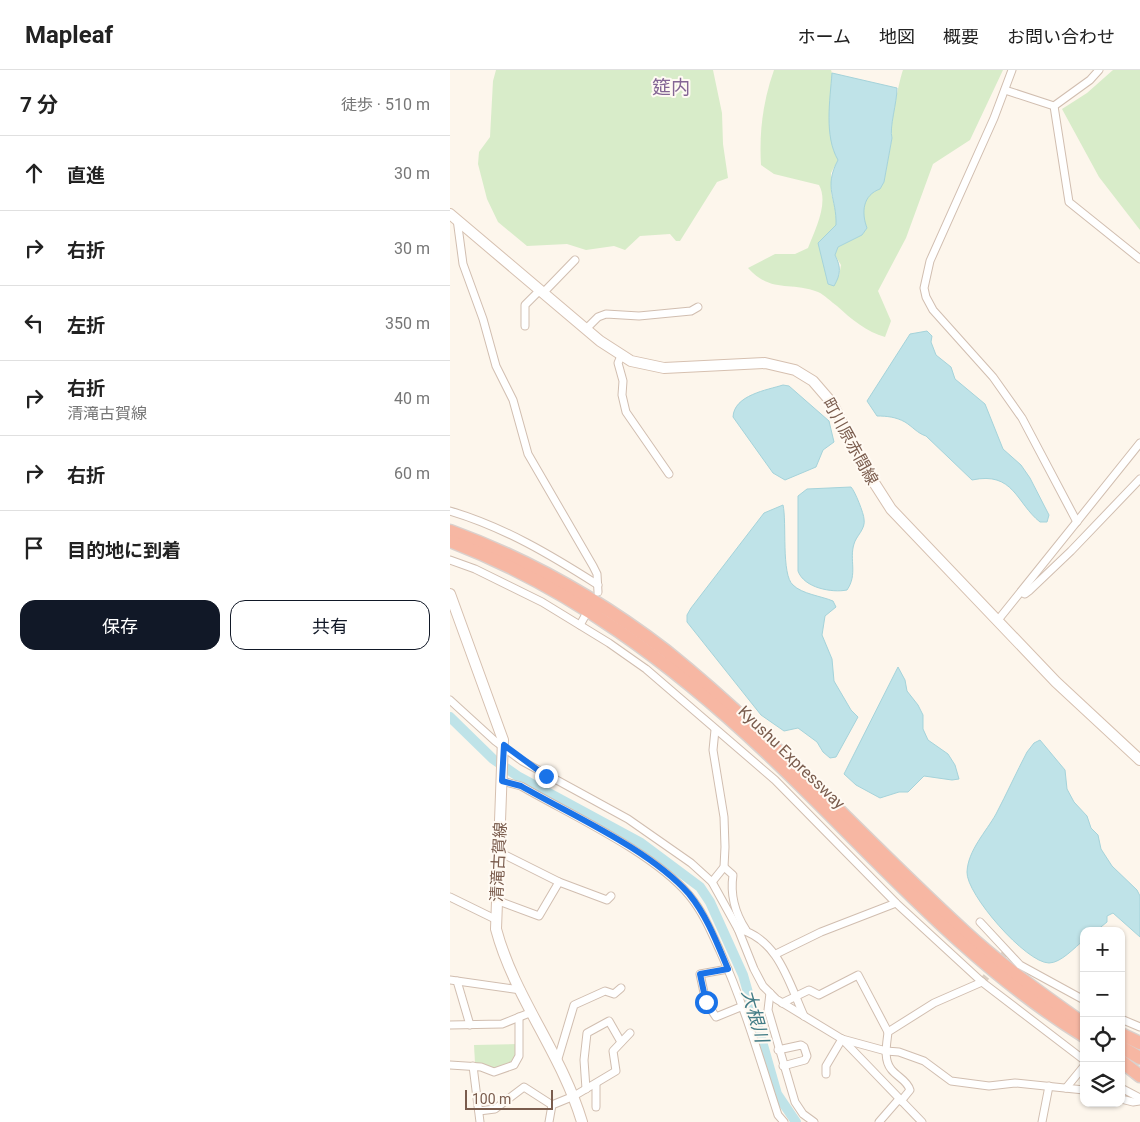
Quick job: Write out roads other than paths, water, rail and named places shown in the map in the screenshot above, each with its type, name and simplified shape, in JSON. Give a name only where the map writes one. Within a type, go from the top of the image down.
[{"type":"highway","name":"Kyushu Expressway","points":[[450,531],[527,564],[567,586],[664,650],[742,715],[889,860],[984,949],[1024,981],[1080,1021]]},
{"type":"highway","name":"Kyushu Expressway","points":[[450,541],[490,558],[550,588],[618,629],[661,660],[767,753],[881,867],[976,955],[1010,984],[1080,1033]]},
{"type":"highway","points":[[984,949],[1080,1011]]},
{"type":"highway","points":[[1125,1036],[1140,1043]]},
{"type":"highway","points":[[1125,1050],[1140,1058]]},
{"type":"highway","points":[[1123,1062],[1140,1076]]},
{"type":"highway","points":[[1125,1062],[1140,1070]]},
{"type":"main road","name":"町川原赤間線","points":[[453,217],[586,329],[621,356],[643,365],[664,368],[753,362],[774,364],[795,370],[813,381],[832,403],[866,470],[891,509],[1056,682],[1140,760]]},
{"type":"main road","name":"清滝古賀線","points":[[450,594],[501,732],[504,749],[495,919],[503,951],[574,1096],[582,1122]]},
{"type":"street","points":[[1012,70],[930,261],[924,288],[926,297],[933,310],[992,377],[1022,418],[1077,522]]},
{"type":"street","points":[[1054,106],[1090,80],[1099,70]]},
{"type":"street","points":[[1005,90],[1054,106]]},
{"type":"street","points":[[1054,106],[1069,202],[1140,259]]},
{"type":"street","points":[[450,511],[484,521],[517,537],[598,588],[597,574],[528,454],[515,406],[496,366],[484,319],[463,264],[453,217]]},
{"type":"street","points":[[525,326],[525,305],[575,260]]},
{"type":"street","points":[[586,329],[598,317],[606,314],[639,316],[691,311],[698,307]]},
{"type":"street","points":[[621,356],[618,363],[623,381],[622,395],[626,412],[669,474]]},
{"type":"street","points":[[998,620],[1140,443]]},
{"type":"street","points":[[1021,592],[1025,594],[1029,591],[1071,551],[1140,479]]},
{"type":"street","points":[[450,560],[476,569],[542,602],[646,669],[715,730],[776,780],[896,903],[982,982],[1080,1057]]},
{"type":"street","points":[[580,625],[585,616]]},
{"type":"street","points":[[450,700],[504,749],[546,776],[628,819],[691,863],[712,882],[742,929],[776,954],[804,1017]]},
{"type":"street","points":[[712,882],[724,867],[724,817],[713,750],[715,730]]},
{"type":"street","points":[[502,781],[521,786],[626,846],[661,869],[688,894],[705,916],[728,969],[743,1006],[778,1115],[784,1122]]},
{"type":"street","points":[[499,852],[559,882],[607,900],[611,896]]},
{"type":"street","points":[[724,867],[733,876],[734,905],[754,969],[770,993],[804,1017],[842,1039],[886,1051],[899,1052],[924,1061],[951,1081],[989,1086],[1016,1082],[1080,1090]]},
{"type":"street","points":[[496,900],[540,916],[559,882]]},
{"type":"street","points":[[450,898],[495,919]]},
{"type":"street","points":[[776,954],[821,932],[896,903]]},
{"type":"street","points":[[980,922],[1020,965],[1080,998]]},
{"type":"street","points":[[728,969],[700,974],[706,1002],[716,1017],[743,1006]]},
{"type":"street","points":[[782,1003],[810,990],[819,995],[858,975],[888,1032],[886,1051],[888,1063],[891,1069],[908,1084],[910,1090],[879,1122]]},
{"type":"street","points":[[470,1025],[454,981],[521,990]]},
{"type":"street","points":[[888,1032],[934,1003],[982,982]]},
{"type":"street","points":[[557,1062],[574,1005],[605,991],[614,994],[622,988]]},
{"type":"street","points":[[770,993],[768,1010],[783,1066],[798,1108],[814,1122]]},
{"type":"street","points":[[450,1025],[502,1024],[532,1012]]},
{"type":"street","points":[[450,1065],[473,1066],[494,1072],[514,1065],[519,1056],[519,1017]]},
{"type":"street","points":[[586,1089],[584,1060],[587,1033],[609,1021],[621,1042]]},
{"type":"street","points":[[1125,1021],[1140,1027]]},
{"type":"street","points":[[552,1105],[574,1096],[616,1071],[612,1051],[630,1033]]},
{"type":"street","points":[[826,1074],[826,1066],[842,1039]]},
{"type":"street","points":[[842,1039],[922,1122]]},
{"type":"street","points":[[778,1050],[801,1045],[804,1047],[807,1056],[805,1060],[783,1066]]},
{"type":"street","points":[[473,1066],[480,1122]]},
{"type":"street","points":[[1066,1088],[1080,1071]]},
{"type":"street","points":[[596,1084],[596,1107]]},
{"type":"street","points":[[1042,1122],[1049,1086]]},
{"type":"street","points":[[478,1111],[495,1109],[524,1087],[552,1105]]},
{"type":"street","points":[[1125,1091],[1140,1100]]},
{"type":"street","points":[[1125,1100],[1133,1102],[1140,1100]]},
{"type":"street","points":[[549,1122],[552,1105]]},
{"type":"water","points":[[832,73],[897,88],[892,138],[884,182],[880,189],[870,195],[865,205],[864,216],[867,228],[862,235],[838,247],[835,255],[839,270],[834,286],[828,284],[818,243],[836,225],[831,186],[838,160],[829,129]]},
{"type":"water","points":[[927,331],[932,336],[931,342],[936,355],[951,367],[955,379],[985,404],[1003,449],[1021,465],[1030,478],[1049,515],[1047,522],[1040,522],[1006,484],[986,478],[972,480],[926,436],[902,420],[877,416],[867,401],[910,334]]},
{"type":"water","points":[[783,385],[789,386],[829,421],[834,442],[823,450],[816,467],[785,480],[773,473],[733,417],[739,403],[745,399]]},
{"type":"water","points":[[851,487],[864,516],[862,529],[854,544],[852,578],[847,590],[826,590],[806,582],[798,571],[798,496],[807,489]]},
{"type":"water","points":[[783,505],[789,579],[797,588],[806,593],[833,601],[836,607],[825,616],[822,635],[832,659],[834,681],[851,710],[858,717],[836,757],[830,758],[823,752],[817,742],[798,728],[784,731],[761,715],[687,622],[687,615],[691,608],[764,513]]},
{"type":"water","points":[[898,667],[905,680],[907,691],[923,715],[923,729],[928,740],[948,754],[955,765],[959,779],[952,780],[924,776],[908,792],[899,792],[880,798],[856,785],[844,774]]},
{"type":"water","points":[[1040,740],[1065,770],[1067,789],[1074,802],[1087,816],[1091,828],[1098,835],[1101,849],[1112,866],[1137,890],[1140,896],[1140,937],[1113,913],[1107,916],[1107,922],[1101,927],[1080,927],[1080,944],[1068,954],[1049,963],[1039,960],[1026,952],[999,926],[976,896],[969,882],[967,872],[971,856],[996,814],[1027,752],[1034,743]]},
{"type":"waterway","name":"大根川","points":[[450,717],[493,759],[519,777],[641,843],[700,887],[710,902],[743,975],[777,1094],[796,1122]]},
{"type":"tunnel","points":[[982,982],[1007,951]]},
{"type":"district","name":"筵内","points":[[671,87]]}]
